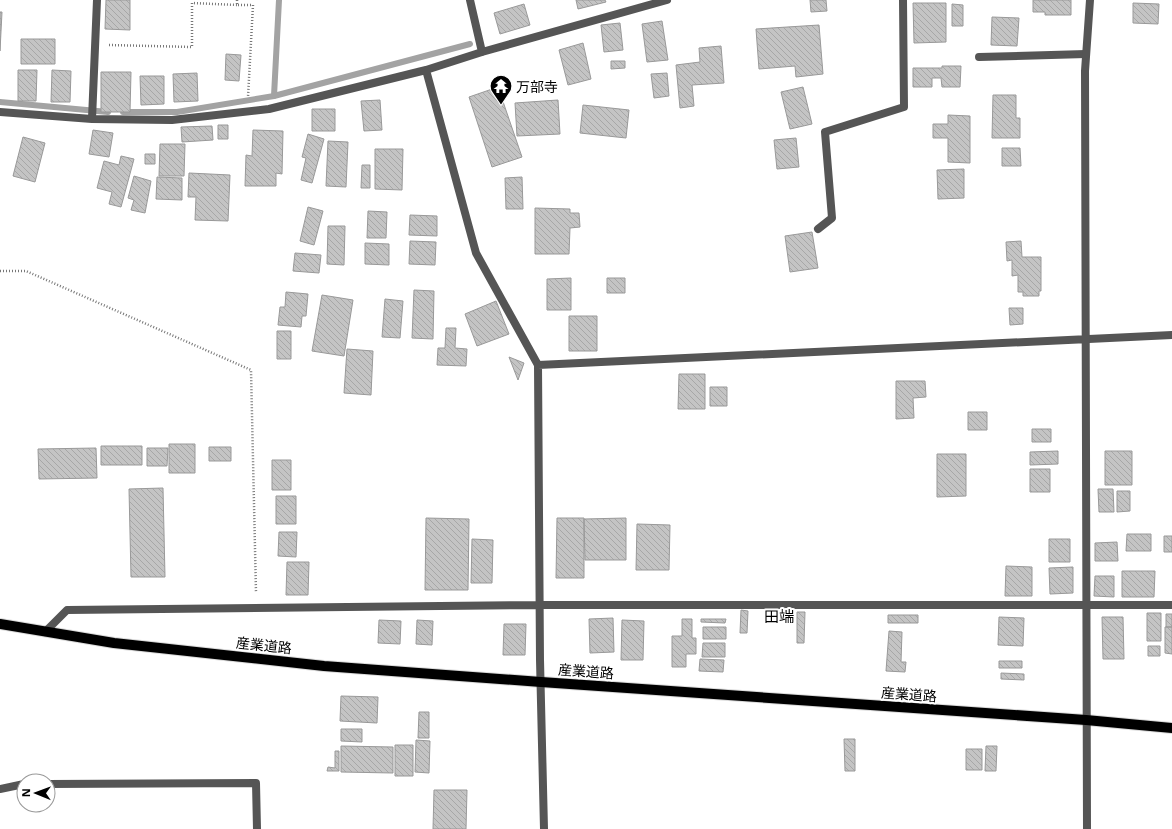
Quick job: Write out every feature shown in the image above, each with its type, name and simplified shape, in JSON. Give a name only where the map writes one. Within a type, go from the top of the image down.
[{"type":"main road","name":"産業道路","points":[[0,624],[114,643],[324,666],[1086,720],[1172,728]]},
{"type":"street","points":[[92,119],[96,0]]},
{"type":"street","points":[[470,0],[482,52]]},
{"type":"street","points":[[0,112],[92,119],[172,120],[269,109],[426,70],[482,52],[667,0]]},
{"type":"street","points":[[818,229],[832,218],[826,132],[904,107],[903,0]]},
{"type":"street","points":[[1087,829],[1085,71],[1090,0]]},
{"type":"street","points":[[979,57],[1086,54]]},
{"type":"street","points":[[426,70],[476,253],[538,365],[540,682],[544,829]]},
{"type":"street","points":[[538,365],[1172,335]]},
{"type":"street","points":[[45,632],[67,610],[540,605],[1172,605]]},
{"type":"street","points":[[56,784],[256,783],[257,829]]},
{"type":"street","points":[[0,789],[16,786]]},
{"type":"path","points":[[237,0],[237,5]]},
{"type":"path","points":[[95,45],[192,47],[192,3],[253,6],[248,100]]},
{"type":"path","points":[[0,271],[26,271],[251,370],[256,608]]},
{"type":"building","points":[[106,0],[130,0],[130,30],[105,29]]},
{"type":"building","points":[[576,0],[605,0],[606,2],[578,9]]},
{"type":"building","points":[[810,0],[826,0],[827,11],[811,12]]},
{"type":"building","points":[[1033,0],[1071,0],[1071,15],[1045,15],[1045,12],[1033,12]]},
{"type":"building","points":[[913,3],[946,3],[946,42],[914,43]]},
{"type":"building","points":[[1133,3],[1159,4],[1158,24],[1133,23]]},
{"type":"building","points":[[524,4],[530,25],[500,34],[494,13]]},
{"type":"building","points":[[952,4],[963,5],[963,26],[952,26]]},
{"type":"building","points":[[0,12],[2,12],[0,51]]},
{"type":"building","points":[[992,17],[1019,18],[1017,46],[991,45]]},
{"type":"building","points":[[662,21],[668,60],[647,62],[642,24]]},
{"type":"building","points":[[620,23],[623,50],[604,52],[601,25]]},
{"type":"building","points":[[819,25],[823,74],[796,77],[795,66],[759,69],[756,29]]},
{"type":"building","points":[[21,39],[55,39],[55,64],[21,64]]},
{"type":"building","points":[[583,43],[591,79],[568,85],[559,50]]},
{"type":"building","points":[[721,46],[724,83],[692,85],[694,106],[680,108],[676,65],[700,62],[699,48]]},
{"type":"building","points":[[226,54],[241,55],[239,81],[225,80]]},
{"type":"building","points":[[611,61],[625,61],[625,68],[611,69]]},
{"type":"building","points":[[942,66],[961,66],[960,87],[942,87],[941,78],[932,78],[932,87],[913,87],[913,68],[942,68]]},
{"type":"building","points":[[18,70],[37,70],[36,101],[18,101]]},
{"type":"building","points":[[52,70],[71,71],[70,102],[51,102]]},
{"type":"building","points":[[101,72],[131,72],[130,112],[101,112]]},
{"type":"building","points":[[197,73],[198,101],[174,102],[173,74]]},
{"type":"building","points":[[667,73],[669,96],[654,98],[651,74]]},
{"type":"building","points":[[140,76],[164,76],[164,104],[141,105]]},
{"type":"building","points":[[498,87],[522,157],[492,167],[469,97]]},
{"type":"building","points":[[803,87],[812,124],[790,129],[781,92]]},
{"type":"building","points":[[993,95],[1016,95],[1016,118],[1020,118],[1020,138],[992,138]]},
{"type":"building","points":[[380,100],[382,130],[364,131],[361,101]]},
{"type":"building","points":[[558,100],[560,134],[517,136],[515,103]]},
{"type":"building","points":[[583,105],[629,110],[626,138],[580,133]]},
{"type":"building","points":[[312,109],[335,109],[335,131],[312,131]]},
{"type":"building","points":[[948,115],[970,116],[970,163],[948,162],[948,138],[933,138],[933,124],[948,124]]},
{"type":"building","points":[[218,125],[228,125],[228,139],[218,139]]},
{"type":"building","points":[[212,126],[213,140],[182,142],[181,127]]},
{"type":"building","points":[[93,130],[113,133],[109,157],[89,154]]},
{"type":"building","points":[[253,130],[283,131],[282,174],[276,173],[276,186],[245,186],[246,155],[252,156]]},
{"type":"building","points":[[308,134],[324,139],[312,183],[301,180],[306,158],[302,157]]},
{"type":"building","points":[[23,137],[45,143],[35,182],[13,176]]},
{"type":"building","points":[[796,138],[799,167],[777,169],[774,140]]},
{"type":"building","points":[[328,141],[348,142],[346,187],[326,186]]},
{"type":"building","points":[[160,144],[185,144],[184,176],[159,176]]},
{"type":"building","points":[[1002,148],[1020,148],[1021,166],[1002,166]]},
{"type":"building","points":[[375,149],[403,149],[402,190],[375,189]]},
{"type":"building","points":[[145,154],[155,154],[155,164],[145,164]]},
{"type":"building","points":[[121,156],[134,159],[121,207],[109,204],[112,192],[97,188],[104,161],[119,165]]},
{"type":"building","points":[[362,165],[370,165],[370,188],[361,188]]},
{"type":"building","points":[[964,169],[964,198],[938,199],[937,170]]},
{"type":"building","points":[[189,173],[230,175],[228,221],[195,220],[196,197],[188,197]]},
{"type":"building","points":[[134,176],[151,181],[145,213],[131,210],[134,200],[128,198]]},
{"type":"building","points":[[157,177],[182,178],[182,200],[156,199]]},
{"type":"building","points":[[522,177],[523,209],[506,209],[505,178]]},
{"type":"building","points":[[308,207],[323,211],[314,245],[300,241]]},
{"type":"building","points":[[535,208],[570,209],[570,213],[579,213],[580,227],[570,228],[569,254],[535,254]]},
{"type":"building","points":[[368,211],[387,212],[386,238],[367,238]]},
{"type":"building","points":[[410,215],[437,216],[437,236],[409,235]]},
{"type":"building","points":[[328,226],[345,226],[344,265],[327,264]]},
{"type":"building","points":[[812,232],[818,268],[790,272],[785,236]]},
{"type":"building","points":[[410,241],[436,242],[435,265],[409,264]]},
{"type":"building","points":[[1021,241],[1022,257],[1041,257],[1041,291],[1039,291],[1039,296],[1023,296],[1023,292],[1018,292],[1018,275],[1012,276],[1012,260],[1007,261],[1006,242]]},
{"type":"building","points":[[365,243],[389,244],[389,265],[365,264]]},
{"type":"building","points":[[295,253],[321,255],[319,273],[293,271]]},
{"type":"building","points":[[571,278],[571,310],[547,310],[547,279]]},
{"type":"building","points":[[607,278],[625,278],[625,293],[607,293]]},
{"type":"building","points":[[414,290],[434,291],[433,339],[412,338]]},
{"type":"building","points":[[286,292],[308,294],[306,316],[302,316],[301,327],[278,325],[280,307],[285,307]]},
{"type":"building","points":[[322,295],[353,300],[344,356],[312,351]]},
{"type":"building","points":[[385,299],[403,301],[400,338],[382,337]]},
{"type":"building","points":[[496,301],[509,334],[477,346],[465,314]]},
{"type":"building","points":[[1009,308],[1023,308],[1023,324],[1010,325]]},
{"type":"building","points":[[569,316],[597,316],[597,351],[569,351]]},
{"type":"building","points":[[446,328],[456,328],[455,348],[467,349],[466,366],[437,365],[438,348],[445,348]]},
{"type":"building","points":[[277,331],[291,331],[291,359],[277,359]]},
{"type":"building","points":[[347,349],[373,351],[371,395],[344,393]]},
{"type":"building","points":[[509,357],[524,363],[518,380]]},
{"type":"building","points":[[679,374],[705,374],[705,409],[678,409]]},
{"type":"building","points":[[896,381],[925,381],[926,397],[913,398],[914,418],[896,419]]},
{"type":"building","points":[[710,387],[727,387],[727,406],[710,406]]},
{"type":"building","points":[[968,412],[987,412],[987,430],[968,430]]},
{"type":"building","points":[[1032,429],[1051,429],[1051,442],[1032,442]]},
{"type":"building","points":[[169,444],[195,444],[195,473],[169,473]]},
{"type":"building","points":[[101,446],[142,446],[142,465],[101,465]]},
{"type":"building","points":[[209,447],[231,447],[231,461],[209,461]]},
{"type":"building","points":[[96,448],[97,478],[39,479],[38,449]]},
{"type":"building","points":[[147,448],[168,448],[167,466],[147,466]]},
{"type":"building","points":[[1058,451],[1058,464],[1030,465],[1030,452]]},
{"type":"building","points":[[1105,451],[1132,451],[1132,485],[1105,485]]},
{"type":"building","points":[[937,454],[966,454],[966,496],[937,497]]},
{"type":"building","points":[[272,460],[291,460],[291,490],[272,490]]},
{"type":"building","points":[[1030,469],[1050,469],[1050,492],[1030,492]]},
{"type":"building","points":[[163,488],[165,577],[131,577],[129,489]]},
{"type":"building","points":[[1098,489],[1113,489],[1114,512],[1099,512]]},
{"type":"building","points":[[1117,491],[1130,491],[1130,511],[1117,512]]},
{"type":"building","points":[[276,496],[296,496],[296,524],[276,524]]},
{"type":"building","points":[[426,518],[469,519],[468,590],[425,590]]},
{"type":"building","points":[[557,518],[584,518],[584,578],[556,578]]},
{"type":"building","points":[[626,518],[626,560],[585,560],[584,519]]},
{"type":"building","points":[[637,524],[670,525],[669,570],[636,570]]},
{"type":"building","points":[[279,532],[297,532],[296,557],[278,556]]},
{"type":"building","points":[[1127,534],[1151,534],[1151,551],[1126,551]]},
{"type":"building","points":[[1164,536],[1172,536],[1172,552],[1164,552]]},
{"type":"building","points":[[472,539],[493,540],[492,583],[471,583]]},
{"type":"building","points":[[1049,539],[1070,539],[1070,562],[1049,562]]},
{"type":"building","points":[[1117,542],[1118,561],[1095,561],[1095,543]]},
{"type":"building","points":[[287,562],[309,562],[308,595],[286,595]]},
{"type":"building","points":[[1006,566],[1032,567],[1032,596],[1005,596]]},
{"type":"building","points":[[1073,567],[1073,593],[1050,594],[1049,568]]},
{"type":"building","points":[[1122,571],[1155,571],[1154,597],[1122,597]]},
{"type":"building","points":[[1095,576],[1114,576],[1114,597],[1094,596]]},
{"type":"building","points":[[741,610],[748,611],[747,633],[740,633]]},
{"type":"building","points":[[797,612],[805,612],[804,643],[797,643]]},
{"type":"building","points":[[1147,613],[1161,613],[1161,641],[1147,641]]},
{"type":"building","points":[[1166,614],[1172,614],[1172,627],[1166,627]]},
{"type":"building","points":[[888,615],[918,615],[918,623],[888,623]]},
{"type":"building","points":[[999,617],[1024,618],[1023,646],[998,645]]},
{"type":"building","points":[[1102,617],[1123,617],[1124,659],[1103,659]]},
{"type":"building","points":[[613,618],[614,652],[590,653],[589,619]]},
{"type":"building","points":[[682,619],[692,619],[692,638],[696,638],[696,654],[686,654],[686,667],[672,667],[672,636],[682,636]]},
{"type":"building","points":[[701,619],[726,619],[725,623],[701,622]]},
{"type":"building","points":[[379,620],[401,621],[400,644],[378,643]]},
{"type":"building","points":[[417,620],[433,621],[432,645],[416,644]]},
{"type":"building","points":[[622,620],[644,621],[643,660],[621,660]]},
{"type":"building","points":[[504,624],[526,624],[525,655],[503,655]]},
{"type":"building","points":[[703,627],[726,627],[726,639],[703,639]]},
{"type":"building","points":[[1165,627],[1172,627],[1172,654],[1165,653]]},
{"type":"building","points":[[889,631],[902,632],[901,662],[906,662],[905,672],[886,671]]},
{"type":"building","points":[[703,643],[725,643],[725,657],[702,657]]},
{"type":"building","points":[[1148,646],[1160,646],[1160,656],[1148,656]]},
{"type":"building","points":[[700,659],[724,660],[723,672],[699,671]]},
{"type":"building","points":[[999,661],[1022,661],[1022,668],[999,668]]},
{"type":"building","points":[[1001,673],[1024,674],[1024,680],[1001,679]]},
{"type":"building","points":[[341,696],[378,697],[377,723],[340,721]]},
{"type":"building","points":[[419,712],[429,712],[429,738],[418,738]]},
{"type":"building","points":[[341,729],[362,729],[362,742],[341,741]]},
{"type":"building","points":[[844,739],[855,739],[855,771],[845,771]]},
{"type":"building","points":[[416,740],[430,741],[429,773],[415,772]]},
{"type":"building","points":[[395,745],[413,745],[413,776],[395,776]]},
{"type":"building","points":[[341,746],[393,747],[393,773],[341,772]]},
{"type":"building","points":[[986,746],[997,746],[996,771],[985,771]]},
{"type":"building","points":[[966,749],[982,749],[982,770],[966,770]]},
{"type":"building","points":[[335,751],[339,751],[339,771],[327,771],[328,767],[335,768]]},
{"type":"building","points":[[434,790],[467,790],[466,829],[433,829]]},
{"type":"waterway","points":[[274,96],[279,0]]},
{"type":"waterway","points":[[123,112],[177,112],[274,96],[470,44]]},
{"type":"waterway","points":[[0,102],[108,112]]},
{"type":"place","name":"万部寺","points":[[501,106]]},
{"type":"district","name":"田端","points":[[779,616]]}]
